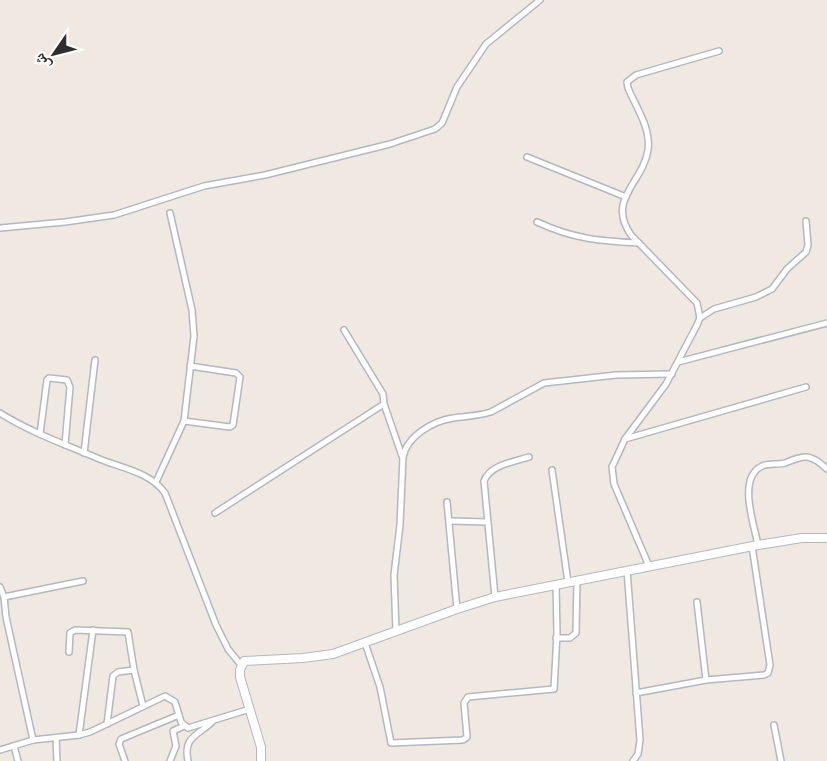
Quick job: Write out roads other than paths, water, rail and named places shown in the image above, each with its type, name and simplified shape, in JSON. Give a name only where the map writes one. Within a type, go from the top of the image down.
[{"type":"street","points":[[0,228],[114,215],[204,186],[265,175],[390,144],[435,129],[442,123],[457,87],[486,44],[540,0]]},
{"type":"street","points":[[700,318],[697,303],[631,235],[622,221],[622,205],[644,163],[648,148],[646,127],[627,82],[636,75],[719,51]]},
{"type":"street","points":[[527,157],[626,198]]},
{"type":"street","points":[[156,482],[184,421],[194,336],[192,310],[170,213]]},
{"type":"street","points":[[649,566],[614,484],[612,467],[625,439],[672,374],[700,318],[714,309],[756,297],[772,289],[787,269],[806,252],[808,245],[806,220]]},
{"type":"street","points":[[537,222],[579,238],[639,243]]},
{"type":"street","points":[[678,362],[827,323]]},
{"type":"street","points":[[344,330],[383,394],[384,404],[403,457]]},
{"type":"street","points":[[84,453],[95,360]]},
{"type":"street","points":[[184,421],[230,427],[233,424],[240,377],[236,373],[190,366]]},
{"type":"street","points":[[396,631],[394,575],[400,525],[403,457],[404,450],[413,437],[430,426],[450,418],[484,414],[544,383],[616,375],[672,374]]},
{"type":"street","points":[[40,434],[47,380],[49,378],[67,380],[70,387],[65,445]]},
{"type":"street","points":[[625,439],[806,387]]},
{"type":"street","points":[[215,513],[384,404]]},
{"type":"street","points":[[0,413],[65,445],[137,472],[156,482],[165,493],[216,625],[228,649],[241,664],[240,677],[261,747],[261,761]]},
{"type":"street","points":[[636,693],[706,680],[764,675],[770,670],[748,491],[752,476],[763,466],[779,464],[801,456],[814,459],[827,468]]},
{"type":"street","points":[[495,597],[484,481],[493,469],[529,457]]},
{"type":"street","points":[[552,470],[568,582]]},
{"type":"street","points":[[447,502],[456,609]]},
{"type":"street","points":[[449,521],[488,522]]},
{"type":"street","points":[[241,664],[251,659],[303,658],[333,654],[495,597],[755,545],[802,538],[827,538]]},
{"type":"street","points":[[627,570],[640,746],[633,761]]},
{"type":"street","points":[[556,638],[570,638],[576,633],[577,580]]},
{"type":"street","points":[[4,597],[83,581]]},
{"type":"street","points":[[365,643],[380,687],[390,741],[395,744],[466,738],[464,703],[468,698],[554,689],[556,584]]},
{"type":"street","points":[[0,587],[4,597],[3,617],[33,740]]},
{"type":"street","points":[[697,602],[706,680]]},
{"type":"street","points":[[79,735],[93,630]]},
{"type":"street","points":[[69,652],[72,631],[128,632],[143,706]]},
{"type":"street","points":[[107,724],[113,676],[118,672],[134,670]]},
{"type":"street","points":[[0,750],[33,740],[79,735],[165,696],[175,702],[184,726]]},
{"type":"street","points":[[170,761],[176,746],[173,731],[250,709]]},
{"type":"street","points":[[124,761],[119,744],[121,739],[179,715]]},
{"type":"street","points":[[188,761],[186,752],[190,739],[213,721]]},
{"type":"street","points":[[774,725],[781,761]]},
{"type":"street","points":[[56,738],[57,761]]},
{"type":"street","points":[[14,746],[18,761]]}]
